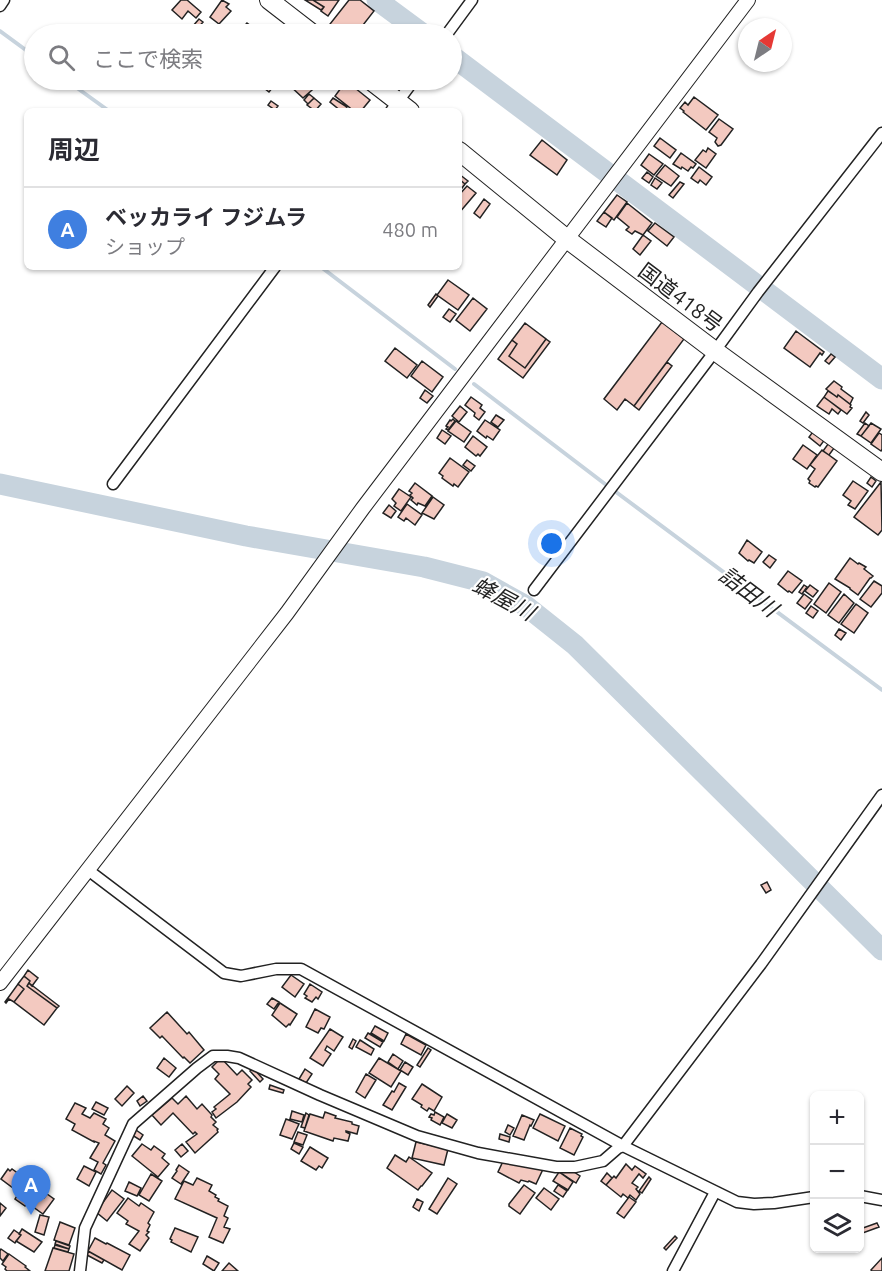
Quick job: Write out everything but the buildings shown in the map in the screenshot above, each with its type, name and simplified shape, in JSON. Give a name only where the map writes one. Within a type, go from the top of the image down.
[{"type":"highway","points":[[269,0],[300,24]]},
{"type":"highway","points":[[381,90],[400,108]]},
{"type":"highway","name":"国道418号","points":[[462,153],[567,239],[715,351],[882,472]]},
{"type":"street","points":[[0,6],[4,0]]},
{"type":"street","points":[[454,24],[472,0]]},
{"type":"street","points":[[0,983],[287,613],[363,508],[748,0]]},
{"type":"street","points":[[400,108],[409,90]]},
{"type":"street","points":[[534,590],[882,133]]},
{"type":"street","points":[[113,484],[273,270]]},
{"type":"street","points":[[80,1271],[85,1228],[133,1124],[213,1056],[239,1058],[417,1136],[478,1153],[556,1167],[575,1167],[603,1161],[623,1146],[808,900],[882,795]]},
{"type":"street","points":[[88,870],[224,973],[242,976],[276,969],[301,969],[623,1146],[737,1202],[774,1203],[810,1198]]},
{"type":"street","points":[[674,1271],[715,1192]]},
{"type":"street","points":[[864,1197],[882,1200]]},
{"type":"waterway","points":[[377,0],[409,24]]},
{"type":"waterway","name":"詰田川","points":[[0,31],[24,49]]},
{"type":"waterway","points":[[462,64],[882,379]]},
{"type":"waterway","name":"詰田川","points":[[80,90],[105,108]]},
{"type":"waterway","name":"詰田川","points":[[325,270],[455,369]]},
{"type":"waterway","name":"詰田川","points":[[474,384],[605,484]]},
{"type":"waterway","name":"蜂屋川","points":[[0,484],[246,536],[424,567],[483,582],[526,606],[575,645],[882,950]]},
{"type":"waterway","name":"詰田川","points":[[616,492],[882,690]]},
{"type":"place","name":"ベッカライ フジムラ","points":[[31,1215]]}]
